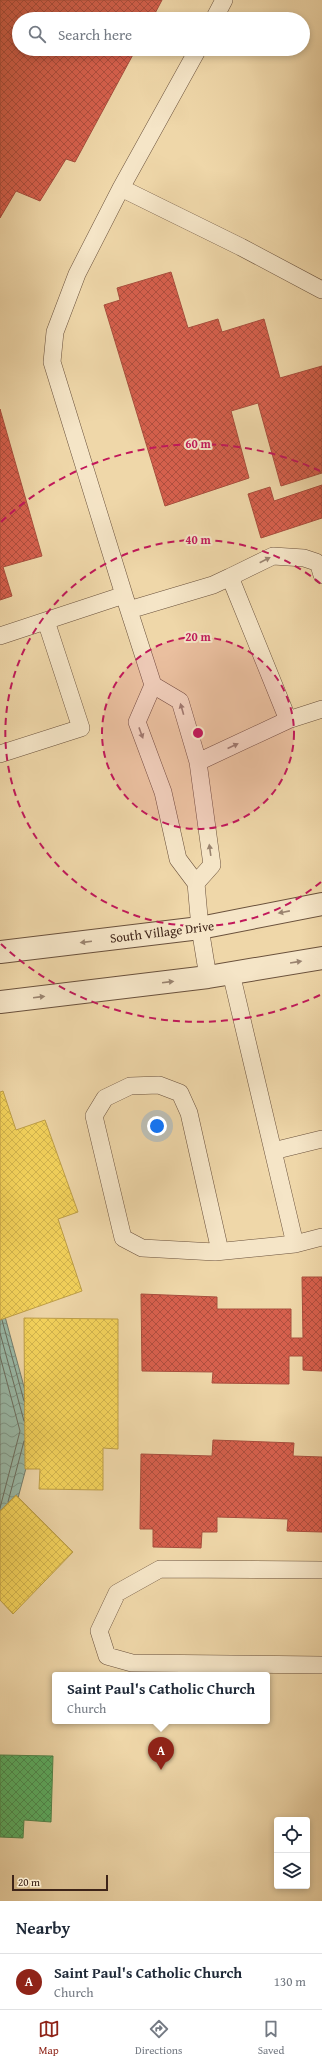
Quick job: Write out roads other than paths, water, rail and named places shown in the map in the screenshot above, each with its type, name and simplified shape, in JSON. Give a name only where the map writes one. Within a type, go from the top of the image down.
[{"type":"street","name":"South Village Drive","points":[[0,952],[200,928],[322,904]]},
{"type":"street","points":[[0,1002],[208,978],[322,958]]},
{"type":"lane","points":[[218,12],[224,0]]},
{"type":"lane","points":[[194,56],[121,188],[76,274],[55,332],[52,362],[153,685],[137,722],[163,792],[178,859],[196,883],[200,928],[208,978]]},
{"type":"lane","points":[[121,188],[241,247],[322,290]]},
{"type":"lane","points":[[0,636],[46,621],[127,602],[213,585],[273,556],[304,558],[316,562],[319,565],[322,575]]},
{"type":"lane","points":[[230,577],[288,720]]},
{"type":"lane","points":[[0,754],[81,728],[46,621]]},
{"type":"lane","points":[[153,685],[180,701],[198,762],[212,865],[196,883]]},
{"type":"lane","points":[[198,762],[288,720],[322,709]]},
{"type":"lane","points":[[231,973],[295,1244]]},
{"type":"lane","points":[[220,1251],[189,1113],[180,1094],[159,1085],[130,1086],[104,1098],[94,1116],[124,1238],[142,1248],[220,1251],[295,1244],[322,1237]]},
{"type":"lane","points":[[273,1151],[322,1139]]},
{"type":"lane","points":[[322,1570],[160,1569],[117,1593],[99,1631],[107,1656],[132,1663],[322,1665]]},
{"type":"water","points":[[0,1298],[36,1431],[11,1524],[0,1533]]},
{"type":"place","name":"Saint Paul's Catholic Church","points":[[161,1770]]}]
